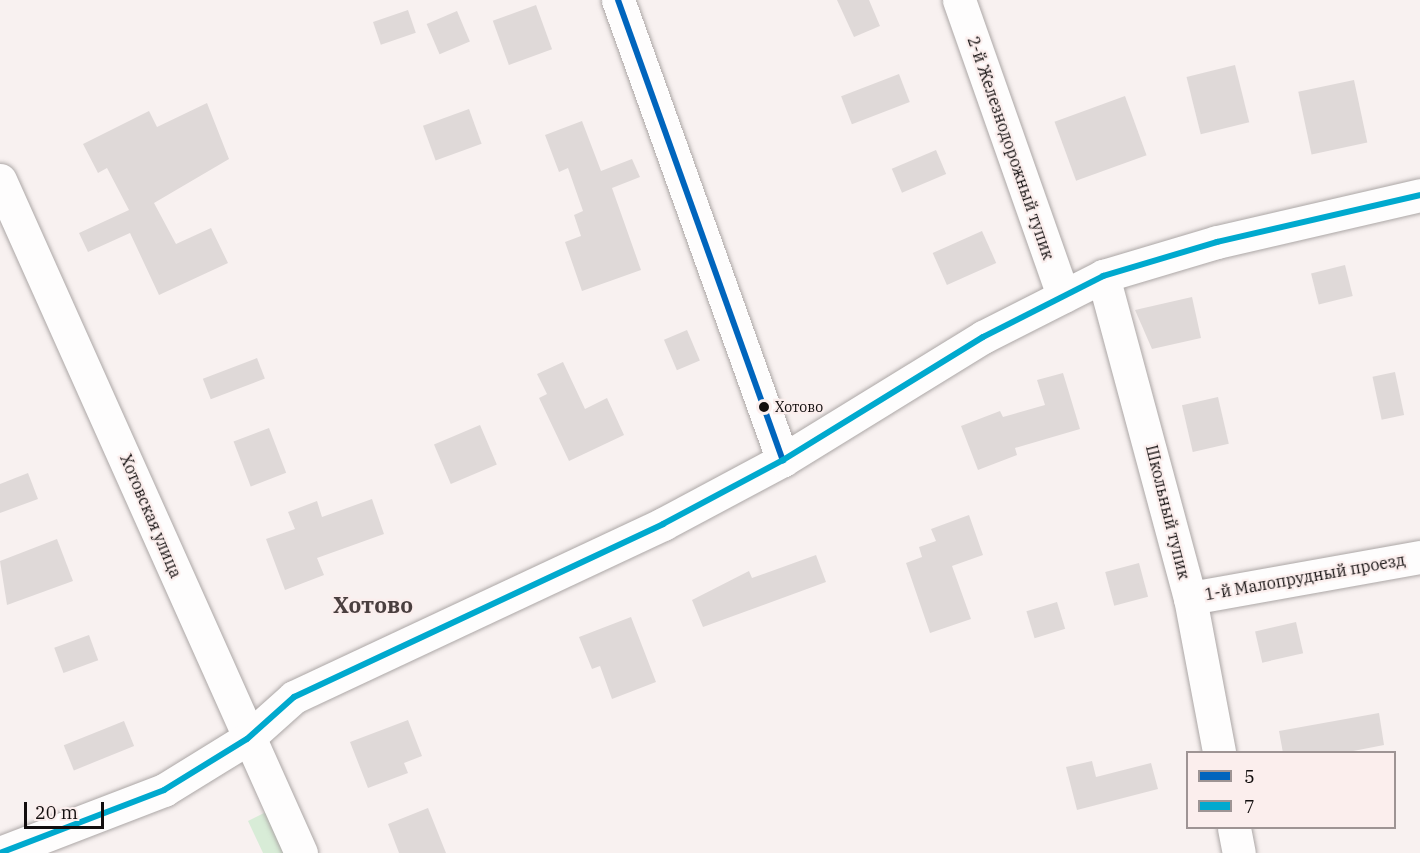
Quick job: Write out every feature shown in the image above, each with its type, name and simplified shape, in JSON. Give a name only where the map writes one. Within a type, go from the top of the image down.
[{"type":"street","points":[[618,0],[783,460]]},
{"type":"street","name":"2-й Железнодорожный тупик","points":[[959,0],[1062,296]]},
{"type":"street","name":"Хотовская улица","points":[[0,180],[247,739],[301,853]]},
{"type":"street","points":[[0,853],[164,790],[247,739],[294,697],[345,669],[563,573],[783,460],[983,337],[1103,276],[1217,242],[1420,195]]},
{"type":"street","name":"Школьный тупик","points":[[1103,276],[1190,598],[1219,751]]},
{"type":"street","name":"1-й Малопрудный проезд","points":[[1190,598],[1420,557]]},
{"type":"street","points":[[1234,829],[1239,853]]},
{"type":"green space","points":[[268,811],[287,853],[263,853],[248,821]]},
{"type":"building","points":[[837,0],[869,0],[880,26],[854,37]]},
{"type":"building","points":[[536,5],[552,49],[509,65],[493,21]]},
{"type":"building","points":[[408,10],[416,33],[381,45],[373,22]]},
{"type":"building","points":[[457,11],[470,41],[440,54],[427,24]]},
{"type":"building","points":[[1235,65],[1249,122],[1201,134],[1186,77]]},
{"type":"building","points":[[899,74],[910,102],[852,124],[841,96]]},
{"type":"building","points":[[1354,80],[1367,143],[1312,154],[1298,92]]},
{"type":"building","points":[[1125,96],[1147,155],[1076,181],[1055,122]]},
{"type":"building","points":[[207,103],[229,159],[154,203],[176,244],[211,228],[228,263],[159,295],[130,233],[88,252],[79,233],[129,210],[107,168],[98,173],[83,144],[149,111],[157,127]]},
{"type":"building","points":[[469,109],[482,144],[436,161],[423,126]]},
{"type":"building","points":[[582,121],[601,171],[632,159],[640,177],[612,188],[641,270],[582,291],[565,242],[581,236],[574,215],[583,211],[568,168],[559,172],[545,135]]},
{"type":"building","points":[[936,150],[946,174],[902,193],[892,169]]},
{"type":"building","points":[[982,231],[996,263],[947,285],[933,253]]},
{"type":"building","points":[[1345,265],[1353,296],[1319,305],[1311,273]]},
{"type":"building","points":[[1192,297],[1201,338],[1152,349],[1135,310]]},
{"type":"building","points":[[687,330],[700,360],[677,370],[664,340]]},
{"type":"building","points":[[257,358],[265,379],[211,399],[203,379]]},
{"type":"building","points":[[563,362],[585,409],[607,398],[624,435],[569,461],[539,398],[547,394],[537,374]]},
{"type":"building","points":[[1395,372],[1404,415],[1382,420],[1373,377]]},
{"type":"building","points":[[1063,373],[1080,429],[1015,448],[1017,455],[978,470],[961,426],[1000,411],[1003,417],[1045,405],[1037,380]]},
{"type":"building","points":[[1218,397],[1229,444],[1193,452],[1182,405]]},
{"type":"building","points":[[480,425],[497,465],[451,484],[434,445]]},
{"type":"building","points":[[269,428],[286,473],[251,486],[234,442]]},
{"type":"building","points":[[28,473],[38,499],[0,513],[0,484]]},
{"type":"building","points":[[372,499],[384,534],[317,558],[324,575],[285,590],[266,539],[295,529],[288,512],[317,501],[322,517]]},
{"type":"building","points":[[969,515],[983,555],[952,566],[971,619],[930,633],[906,563],[922,557],[919,547],[936,541],[931,529]]},
{"type":"building","points":[[57,539],[73,581],[7,605],[0,561]]},
{"type":"building","points":[[816,555],[826,582],[703,627],[692,600],[749,571],[752,578]]},
{"type":"building","points":[[1139,563],[1148,597],[1114,606],[1105,572]]},
{"type":"building","points":[[1057,602],[1065,629],[1035,638],[1026,611]]},
{"type":"building","points":[[631,617],[656,682],[612,699],[600,666],[592,669],[579,637]]},
{"type":"building","points":[[1296,622],[1303,653],[1262,663],[1255,631]]},
{"type":"building","points":[[89,635],[98,660],[63,673],[54,648]]},
{"type":"building","points":[[1379,713],[1384,745],[1353,751],[1283,751],[1279,731]]},
{"type":"building","points":[[408,720],[422,756],[404,763],[408,773],[368,788],[350,742]]},
{"type":"building","points":[[124,721],[134,746],[74,770],[64,745]]},
{"type":"building","points":[[1092,761],[1096,777],[1151,763],[1158,789],[1077,810],[1066,767]]},
{"type":"building","points":[[428,808],[446,853],[399,853],[388,824]]},
{"type":"transit line","name":"5","points":[[618,0],[783,460]]},
{"type":"transit line","name":"7","points":[[0,853],[164,790],[247,739],[294,697],[663,524],[783,460],[983,337],[1103,276],[1217,242],[1420,195]]},
{"type":"place","name":"Хотово","points":[[764,407]]},
{"type":"district","name":"Хотово","points":[[373,605]]}]
